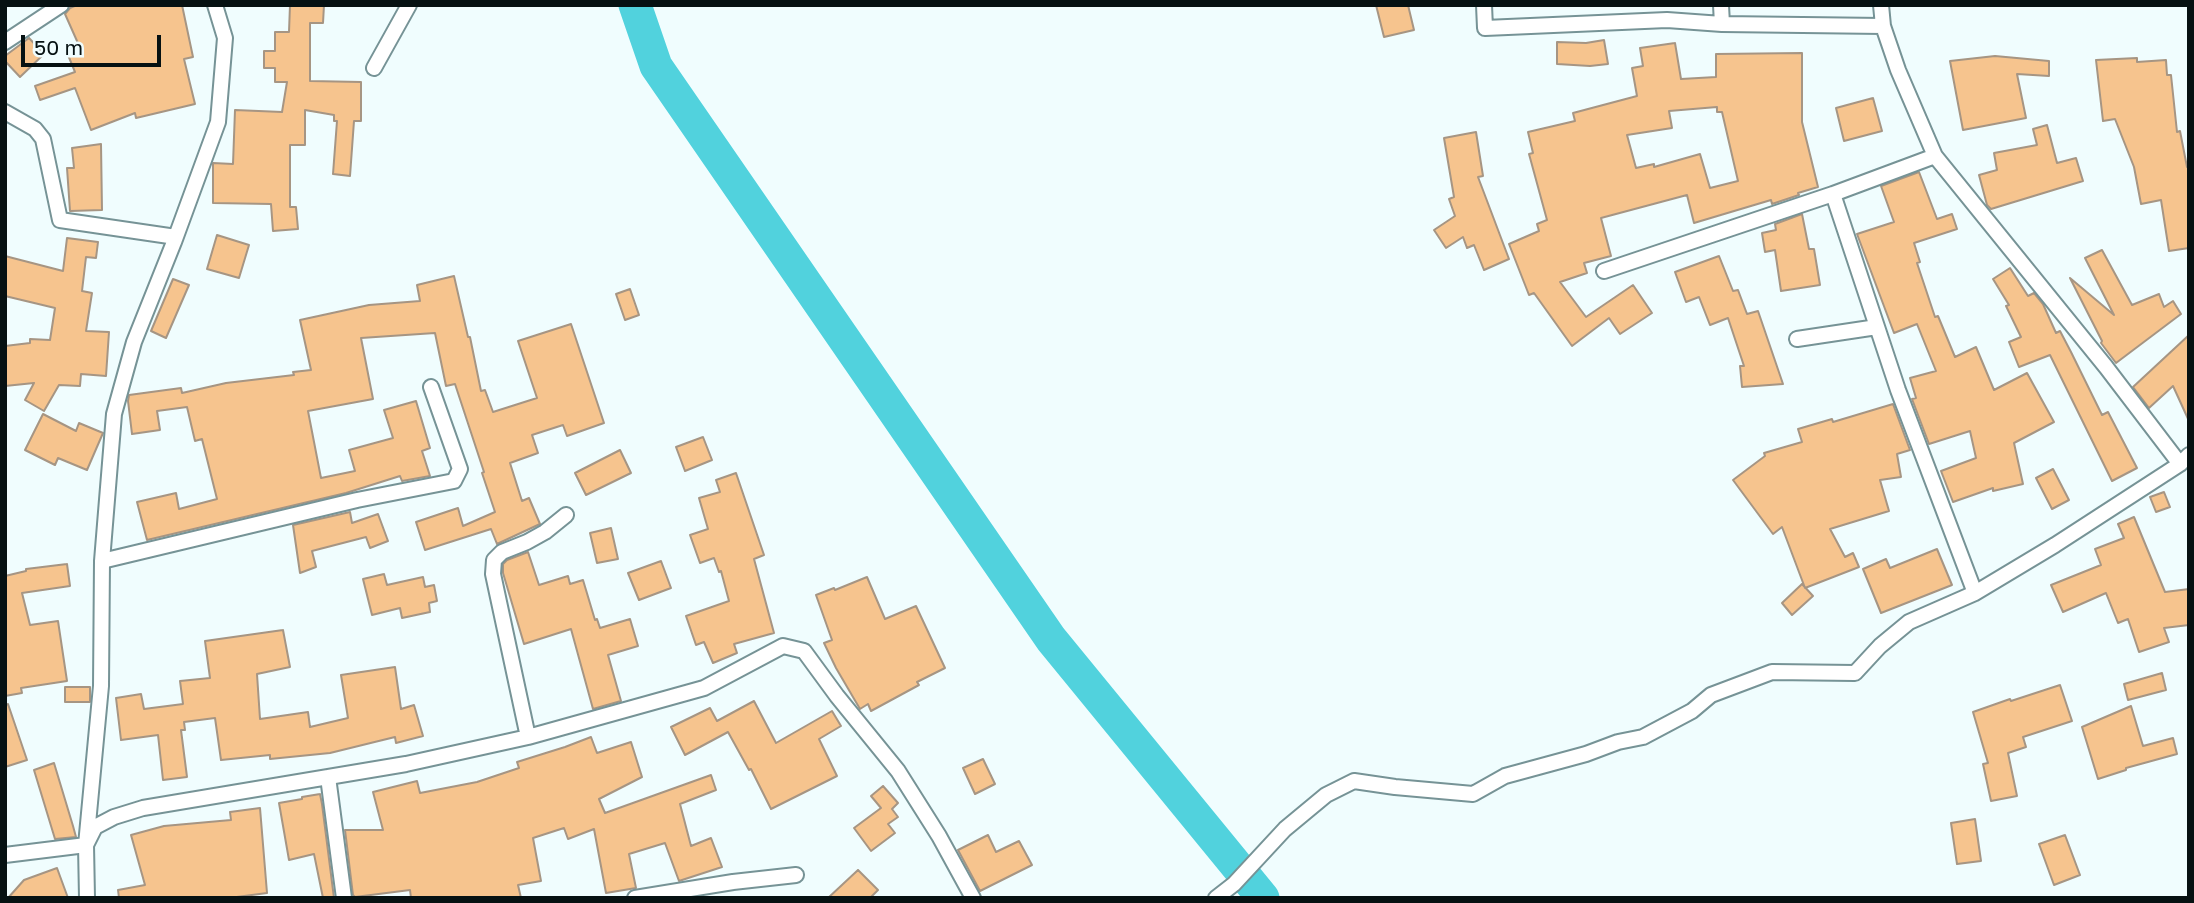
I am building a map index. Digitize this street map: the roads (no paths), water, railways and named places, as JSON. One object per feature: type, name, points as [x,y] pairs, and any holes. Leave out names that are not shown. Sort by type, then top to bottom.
[{"type":"street","points":[[5,42],[61,5]]},
{"type":"street","points":[[87,898],[86,845],[102,686],[102,561],[114,414],[134,342],[218,122],[225,38],[215,5]]},
{"type":"street","points":[[374,68],[409,5]]},
{"type":"street","points":[[1484,5],[1485,28],[1667,20],[1721,24],[1883,26]]},
{"type":"street","points":[[1721,5],[1721,24]]},
{"type":"street","points":[[1216,898],[1234,884],[1285,829],[1326,795],[1354,781],[1474,794],[1505,776],[1643,737],[1692,711],[1711,695],[1772,672],[1855,673],[1880,646],[1909,622],[1975,593],[2055,545],[2184,460],[1935,156],[1898,70],[1883,26],[1881,5]]},
{"type":"street","points":[[5,112],[35,129],[43,139],[60,220],[176,237]]},
{"type":"street","points":[[1604,271],[1833,194],[1935,156]]},
{"type":"street","points":[[1833,194],[1898,390],[1975,593]]},
{"type":"street","points":[[1797,339],[1877,327]]},
{"type":"street","points":[[102,561],[357,500],[454,481],[460,469],[431,387]]},
{"type":"street","points":[[528,737],[493,574],[494,560],[502,552],[545,532],[566,514]]},
{"type":"street","points":[[86,845],[95,827],[114,817],[143,808],[406,764],[528,737],[704,688],[783,646],[804,651],[836,696],[898,771],[939,836],[973,898]]},
{"type":"street","points":[[328,777],[344,898]]},
{"type":"street","points":[[5,855],[86,845]]},
{"type":"street","points":[[635,898],[796,875]]},
{"type":"waterway","points":[[635,5],[656,66],[1051,639],[1263,898]]}]
